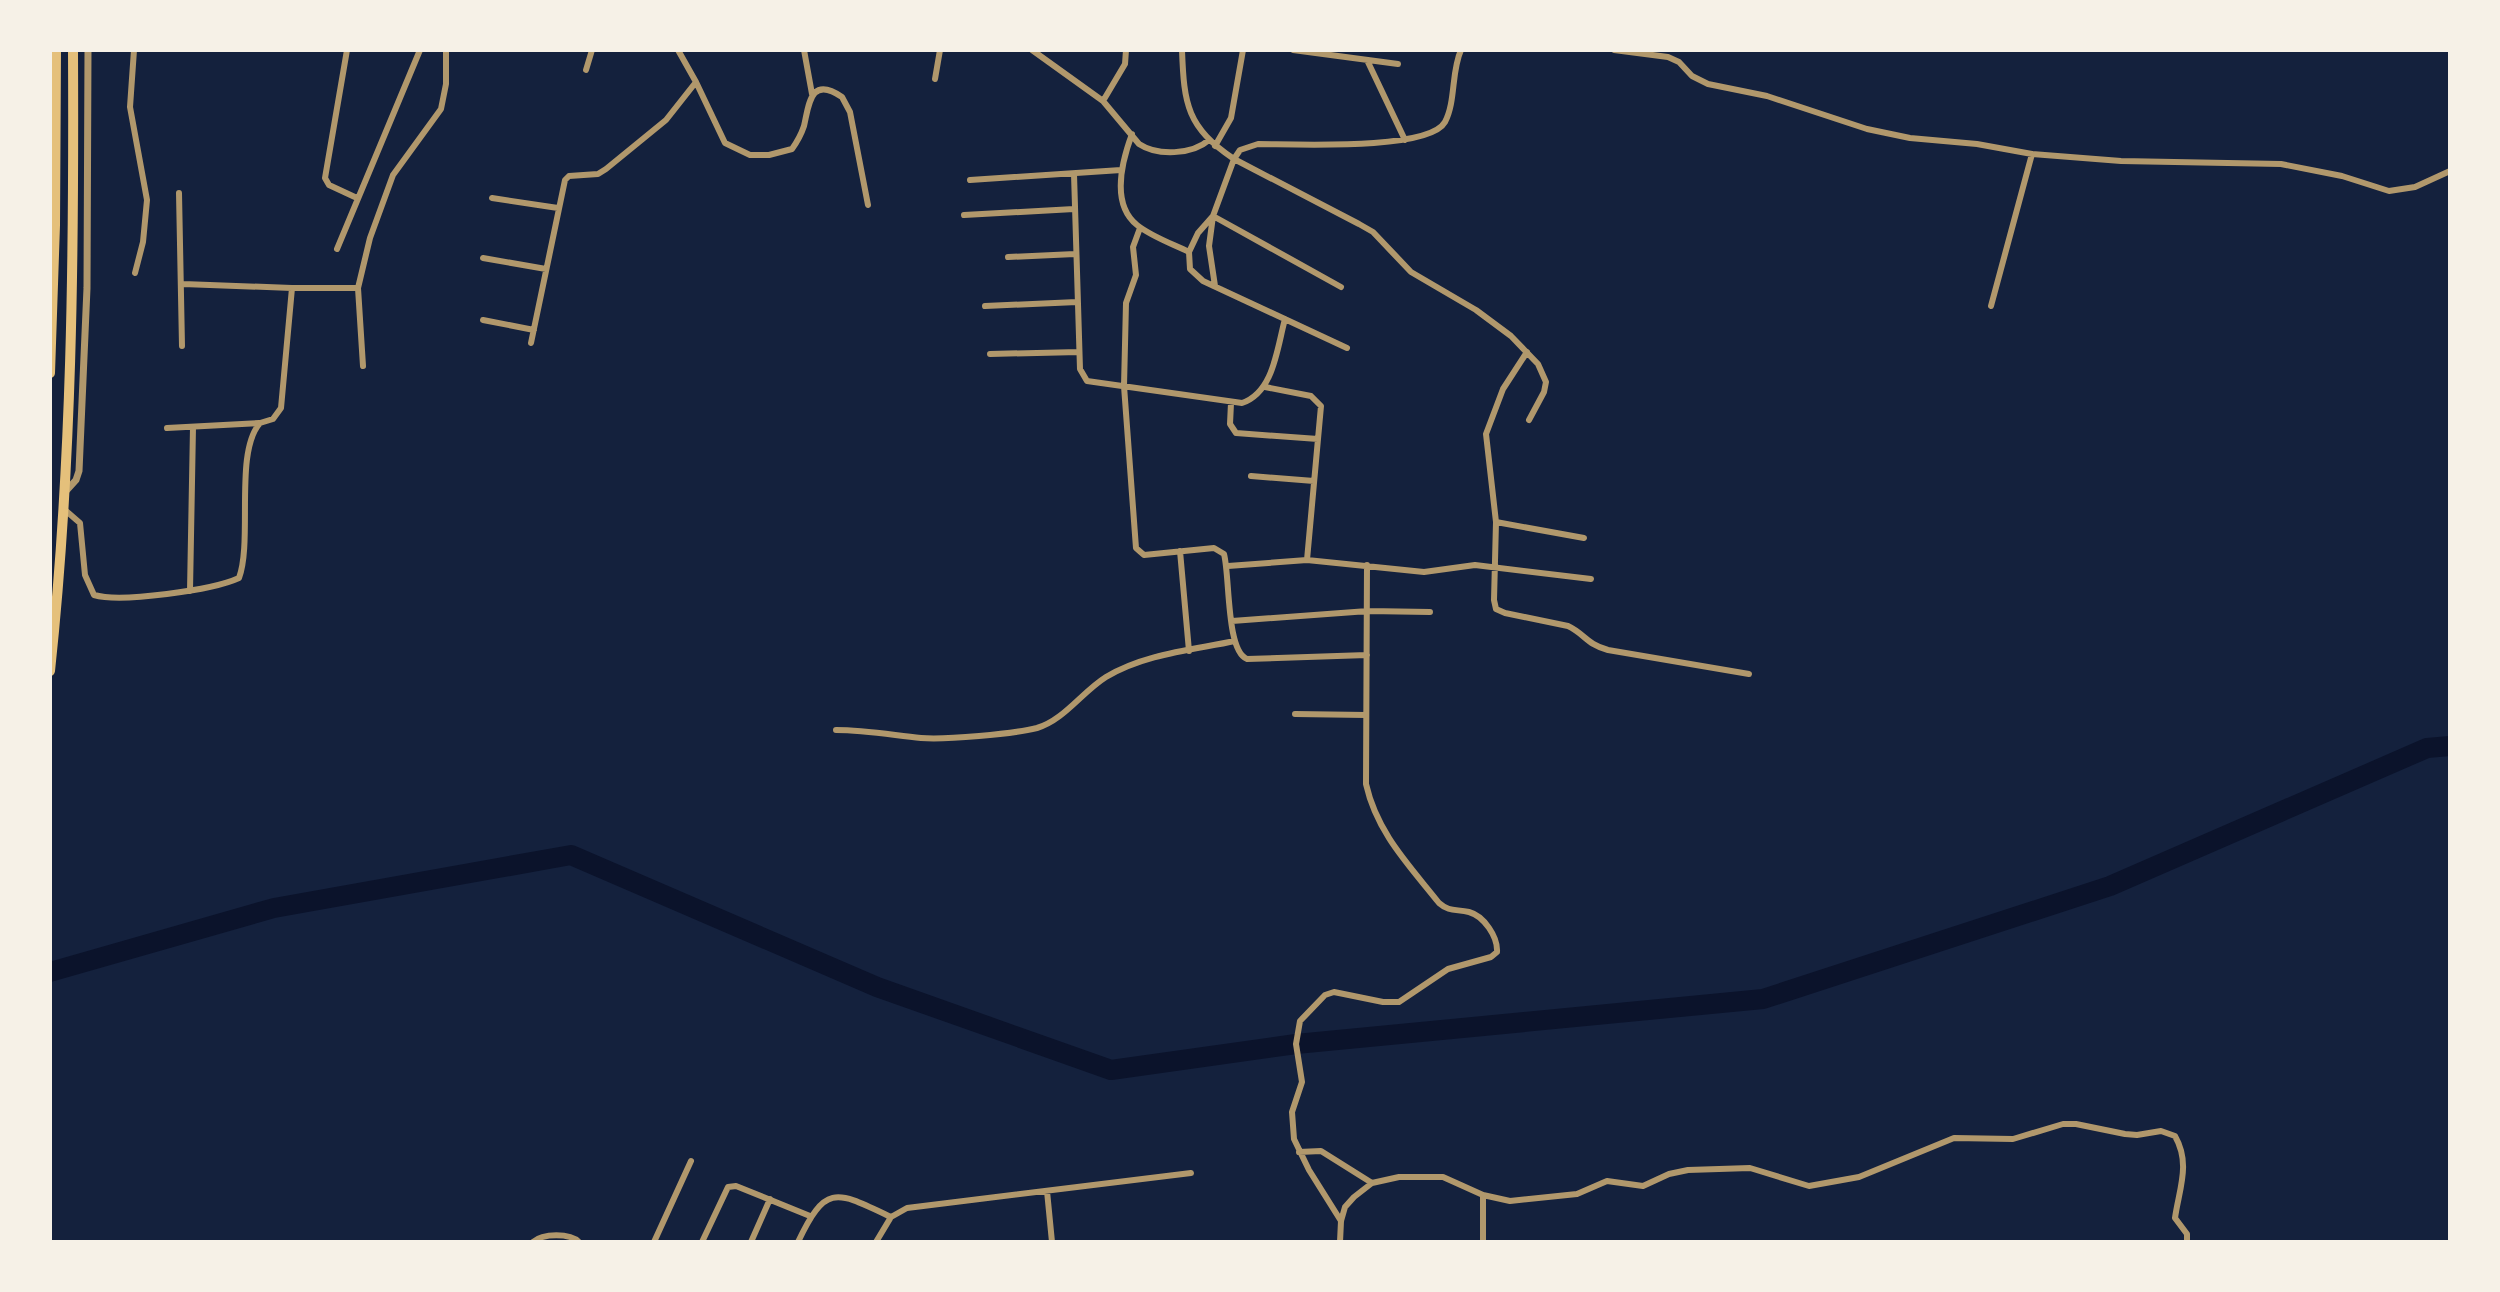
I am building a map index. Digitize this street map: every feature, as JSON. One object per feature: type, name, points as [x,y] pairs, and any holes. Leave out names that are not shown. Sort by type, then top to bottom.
[{"type":"highway","points":[[50,373],[56,50]]},
{"type":"highway","points":[[50,671],[66,491],[73,50]]},
{"type":"street","points":[[66,491],[79,471],[87,288],[88,50]]},
{"type":"street","points":[[134,50],[130,107],[147,200],[143,242],[135,273]]},
{"type":"street","points":[[347,50],[325,178],[329,185],[357,198]]},
{"type":"street","points":[[337,249],[420,50]]},
{"type":"street","points":[[363,366],[358,288],[385,192],[406,156],[441,109],[446,84],[446,50]]},
{"type":"street","points":[[586,70],[592,50]]},
{"type":"street","points":[[678,50],[725,143],[750,155],[769,155],[792,149],[799,139],[812,94],[818,91],[835,92],[847,103],[868,205]]},
{"type":"street","points":[[804,50],[812,94]]},
{"type":"street","points":[[935,79],[940,50]]},
{"type":"street","points":[[1032,50],[1103,101],[1146,149],[1180,151],[1199,148],[1209,140]]},
{"type":"street","points":[[1103,101],[1125,64],[1126,50]]},
{"type":"street","points":[[1182,50],[1189,110],[1201,132],[1231,165],[1373,232],[1411,272],[1495,322],[1527,352],[1544,372],[1546,382],[1529,420]]},
{"type":"street","points":[[1215,146],[1231,118],[1243,50]]},
{"type":"street","points":[[1293,50],[1398,64]]},
{"type":"street","points":[[1216,286],[1209,246],[1213,216],[1231,165],[1240,150],[1258,144],[1350,144],[1405,140],[1438,132],[1444,124],[1461,50]]},
{"type":"street","points":[[1614,50],[1668,57],[1708,84],[1767,96],[1867,129],[1910,138],[1977,144],[2032,154],[2121,161],[2281,164],[2342,176],[2389,191],[2415,187],[2450,171]]},
{"type":"street","points":[[1367,59],[1405,140]]},
{"type":"street","points":[[531,343],[565,180],[569,176],[598,174],[606,169],[666,120],[696,82]]},
{"type":"street","points":[[1132,134],[1121,170],[1126,212],[1140,228],[1189,252]]},
{"type":"street","points":[[1991,306],[2032,154]]},
{"type":"street","points":[[970,180],[1121,170]]},
{"type":"street","points":[[1074,174],[1080,369],[1087,381],[1231,403],[1250,400],[1265,387],[1285,319]]},
{"type":"street","points":[[179,193],[182,346]]},
{"type":"street","points":[[492,198],[558,208]]},
{"type":"street","points":[[964,215],[1074,209]]},
{"type":"street","points":[[1213,216],[1198,233],[1189,252],[1190,269],[1203,281],[1347,348]]},
{"type":"street","points":[[1213,216],[1341,287]]},
{"type":"street","points":[[1140,228],[1133,247],[1136,275],[1126,303],[1124,386],[1136,548],[1144,555],[1220,549],[1228,566],[1232,621],[1241,657],[1367,655]]},
{"type":"street","points":[[1008,257],[1075,254]]},
{"type":"street","points":[[483,258],[546,269]]},
{"type":"street","points":[[183,284],[358,288]]},
{"type":"street","points":[[167,428],[260,423],[273,419],[281,408],[292,288]]},
{"type":"street","points":[[985,306],[1077,302]]},
{"type":"street","points":[[483,320],[534,330]]},
{"type":"street","points":[[990,354],[1079,352]]},
{"type":"street","points":[[1527,352],[1503,389],[1486,434],[1496,522],[1496,609],[1568,626],[1576,629],[1587,642],[1608,650],[1749,674]]},
{"type":"street","points":[[1265,387],[1311,396],[1321,406],[1307,560]]},
{"type":"street","points":[[1231,403],[1230,424],[1236,433],[1318,439]]},
{"type":"street","points":[[65,510],[80,523],[85,575],[94,595],[190,591],[224,585],[239,578],[243,566],[249,455],[254,430],[260,423]]},
{"type":"street","points":[[190,591],[193,427]]},
{"type":"street","points":[[1251,476],[1314,481]]},
{"type":"street","points":[[1496,522],[1584,538]]},
{"type":"street","points":[[1180,551],[1189,651]]},
{"type":"street","points":[[1228,566],[1307,560],[1424,572],[1475,565],[1591,579]]},
{"type":"street","points":[[1341,1221],[1299,1152],[1292,1124],[1296,1096],[1302,1082],[1297,1034],[1300,1021],[1325,995],[1334,992],[1383,1002],[1399,1002],[1448,969],[1491,957],[1497,952],[1498,944],[1493,933],[1478,917],[1470,912],[1446,910],[1439,903],[1392,844],[1374,815],[1366,784],[1367,565]]},
{"type":"street","points":[[1232,621],[1368,611],[1430,612]]},
{"type":"street","points":[[836,730],[866,730],[940,739],[1025,730],[1053,720],[1096,684],[1127,666],[1235,641]]},
{"type":"street","points":[[1295,714],[1366,715]]},
{"type":"street","points":[[1340,1242],[1345,1207],[1372,1183],[1399,1177],[1443,1177],[1483,1195],[1524,1201],[1577,1194],[1607,1181],[1643,1186],[1677,1171],[1750,1168],[1798,1184],[1819,1186],[1859,1177],[1954,1138],[2001,1141],[2053,1126],[2076,1124],[2125,1134],[2161,1131],[2175,1136],[2180,1144],[2184,1176],[2175,1218],[2187,1234],[2187,1242]]},
{"type":"street","points":[[1299,1152],[1321,1151],[1372,1183]]},
{"type":"street","points":[[654,1242],[691,1161]]},
{"type":"street","points":[[876,1242],[891,1217],[907,1208],[1191,1173]]},
{"type":"street","points":[[702,1242],[728,1187],[736,1186],[810,1216]]},
{"type":"street","points":[[1047,1191],[1052,1242]]},
{"type":"street","points":[[1483,1195],[1483,1242]]},
{"type":"street","points":[[798,1242],[817,1205],[826,1199],[837,1198],[863,1204],[891,1217]]},
{"type":"street","points":[[751,1242],[770,1199]]},
{"type":"street","points":[[533,1242],[539,1237],[568,1236],[575,1237],[579,1242]]},
{"type":"waterway","points":[[50,972],[274,908],[571,855],[877,987],[1111,1070],[1296,1044],[1763,999],[2110,886],[2427,748],[2450,746]]}]
